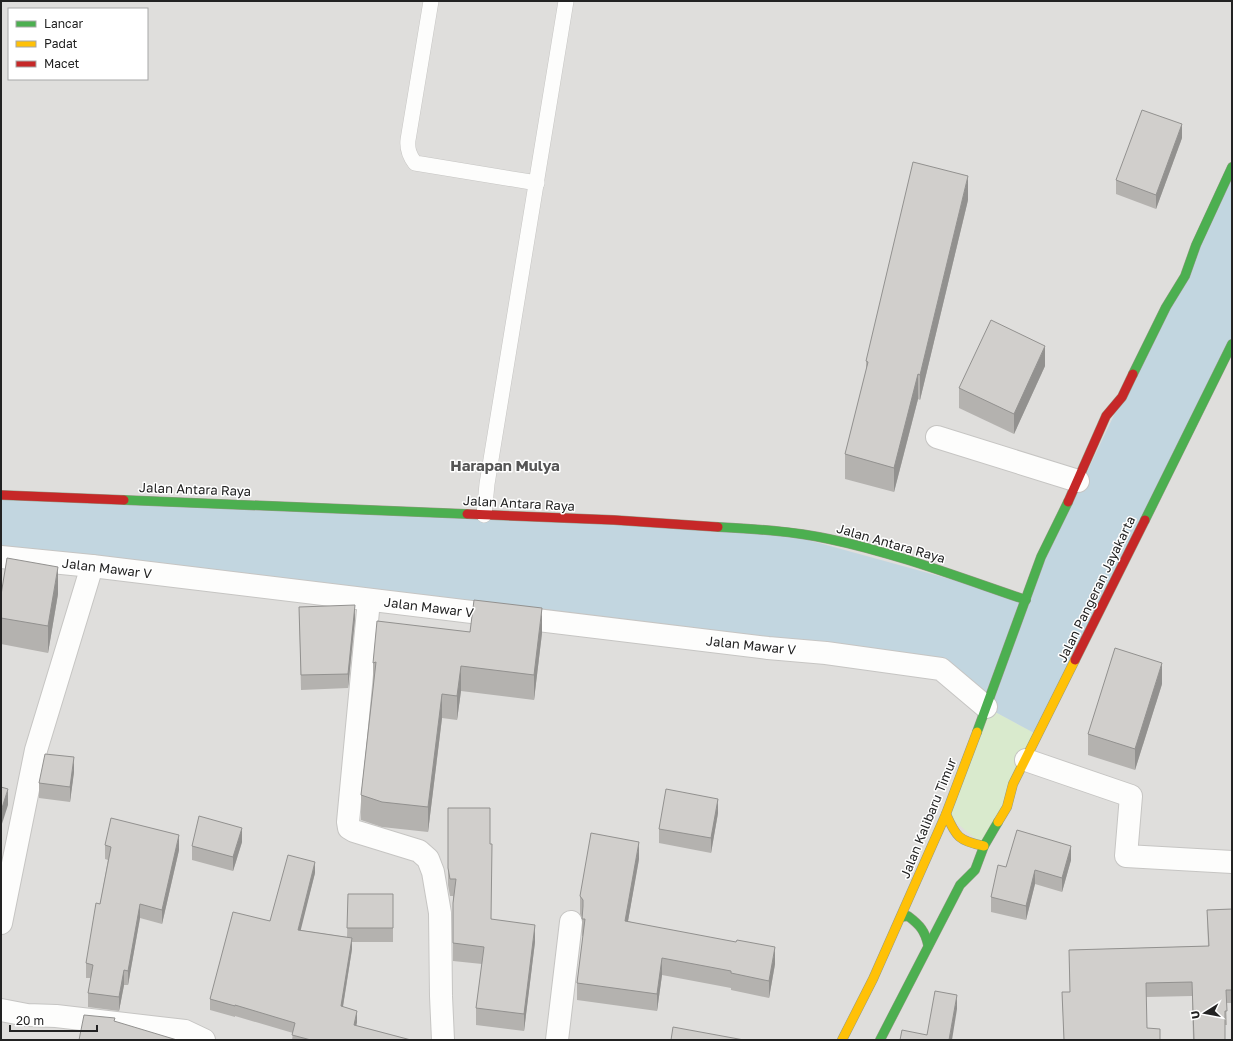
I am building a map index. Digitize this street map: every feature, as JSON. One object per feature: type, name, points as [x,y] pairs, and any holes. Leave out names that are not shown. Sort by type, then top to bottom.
[{"type":"street","points":[[1026,600],[1041,557],[1078,481],[1106,416],[1122,397],[1166,307],[1185,276],[1196,245],[1232,167]]},
{"type":"street","name":"Jalan Pangeran Jayakarta","points":[[984,846],[1007,807],[1013,784],[1232,344]]},
{"type":"street","points":[[937,437],[1078,481]]},
{"type":"street","name":"Jalan Antara Raya","points":[[1,495],[614,520],[772,530],[829,539],[889,554],[1026,600]]},
{"type":"street","name":"Jalan Mawar V","points":[[1,557],[92,566],[768,648],[826,653],[941,669],[986,707]]},
{"type":"street","points":[[1,923],[36,750],[92,566]]},
{"type":"street","points":[[369,600],[348,822],[349,828],[354,831],[419,851],[428,859],[433,872],[440,913],[443,1040]]},
{"type":"street","name":"Jalan Kalibaru Timur","points":[[842,1040],[852,1023],[873,979],[946,814],[1026,600]]},
{"type":"street","points":[[1026,760],[1131,796],[1126,856],[1232,862]]},
{"type":"street","points":[[880,1040],[960,885],[975,870],[984,846],[964,842],[954,834],[946,814]]},
{"type":"street","points":[[901,917],[908,916],[916,922],[926,934],[928,945]]},
{"type":"street","points":[[557,1040],[571,922]]},
{"type":"street","points":[[1,1010],[27,1015],[56,1016],[185,1031],[204,1040]]},
{"type":"lane","points":[[432,1],[408,140],[410,155],[415,163],[537,183]]},
{"type":"lane","points":[[484,515],[487,484],[566,1]]},
{"type":"shaded area","points":[[1,1],[1232,1],[1232,1040],[1,1040]]},
{"type":"green space","points":[[986,707],[1038,735],[984,846],[946,814]]},
{"type":"water","points":[[1232,167],[1232,344],[1038,735],[986,707],[941,669],[1,557],[1,495],[772,530],[1026,600]]},
{"type":"building","points":[[1142,110],[1182,124],[1156,195],[1116,180]]},
{"type":"building","points":[[913,162],[968,176],[920,375],[918,374],[894,468],[845,454],[868,362],[866,361]]},
{"type":"building","points":[[991,320],[1045,346],[1014,414],[959,388]]},
{"type":"building","points":[[7,558],[58,567],[48,626],[1,618],[1,595]]},
{"type":"building","points":[[474,600],[542,608],[534,675],[461,666],[457,696],[442,694],[428,807],[382,802],[361,795],[376,662],[373,663],[377,621],[470,632]]},
{"type":"building","points":[[355,605],[348,674],[301,675],[299,607]]},
{"type":"building","points":[[1115,648],[1162,663],[1135,749],[1088,734]]},
{"type":"building","points":[[45,754],[74,757],[70,787],[39,783]]},
{"type":"building","points":[[1,787],[8,789],[1,811]]},
{"type":"building","points":[[666,789],[718,799],[711,838],[659,829]]},
{"type":"building","points":[[448,808],[490,808],[490,844],[492,844],[491,919],[535,925],[524,1014],[476,1008],[484,947],[453,943],[453,903],[456,879],[450,879],[448,868]]},
{"type":"building","points":[[199,816],[242,828],[233,857],[192,846]]},
{"type":"building","points":[[111,818],[179,835],[162,910],[140,904],[128,971],[124,970],[119,997],[88,993],[93,965],[86,963],[96,903],[100,904],[111,847],[105,845]]},
{"type":"building","points":[[1017,830],[1071,846],[1062,878],[1035,870],[1026,906],[991,897],[998,865],[1006,867]]},
{"type":"building","points":[[591,833],[639,842],[625,921],[736,942],[737,940],[775,947],[769,981],[731,973],[731,971],[662,958],[657,994],[577,983],[585,919],[582,919],[583,900],[580,896]]},
{"type":"building","points":[[288,855],[315,862],[298,930],[352,938],[341,1006],[357,1011],[354,1025],[411,1040],[311,1040],[292,1035],[295,1023],[210,999],[233,912],[270,921]]},
{"type":"building","points":[[348,894],[393,894],[393,928],[347,928]]},
{"type":"building","points":[[1232,909],[1232,990],[1226,990],[1227,1011],[1225,1011],[1225,1040],[1194,1040],[1192,982],[1146,983],[1147,1028],[1160,1029],[1160,1040],[1064,1040],[1062,992],[1070,992],[1069,950],[1209,946],[1207,910]]},
{"type":"building","points":[[935,991],[957,995],[949,1040],[900,1040],[902,1030],[927,1035]]},
{"type":"building","points":[[84,1015],[115,1018],[114,1021],[177,1040],[79,1040]]},
{"type":"building","points":[[673,1027],[744,1040],[671,1040]]},
{"type":"traffic: fast","points":[[1133,374],[1166,307],[1185,276],[1196,245],[1232,167]]},
{"type":"traffic: fast","points":[[1145,520],[1232,344]]},
{"type":"traffic: fast","points":[[124,500],[467,514]]},
{"type":"traffic: fast","points":[[977,732],[1041,557],[1068,502]]},
{"type":"traffic: fast","points":[[718,527],[787,532],[815,536],[854,545],[928,566],[1026,600]]},
{"type":"traffic: fast","points":[[880,1040],[960,885],[975,870],[984,846],[998,822]]},
{"type":"traffic: fast","points":[[901,917],[908,916],[919,925],[924,932],[928,945]]},
{"type":"traffic: slow","points":[[998,822],[1007,807],[1013,784],[1075,660]]},
{"type":"traffic: slow","points":[[842,1040],[873,979],[946,814],[977,732]]},
{"type":"traffic: slow","points":[[946,814],[959,837],[969,842],[984,846]]},
{"type":"traffic: jam","points":[[1068,502],[1106,416],[1122,397],[1133,374]]},
{"type":"traffic: jam","points":[[1,495],[124,500]]},
{"type":"traffic: jam","points":[[467,514],[614,520],[718,527]]},
{"type":"traffic: jam","points":[[1075,660],[1145,520]]},
{"type":"district","name":"Harapan Mulya","points":[[505,465]]}]
